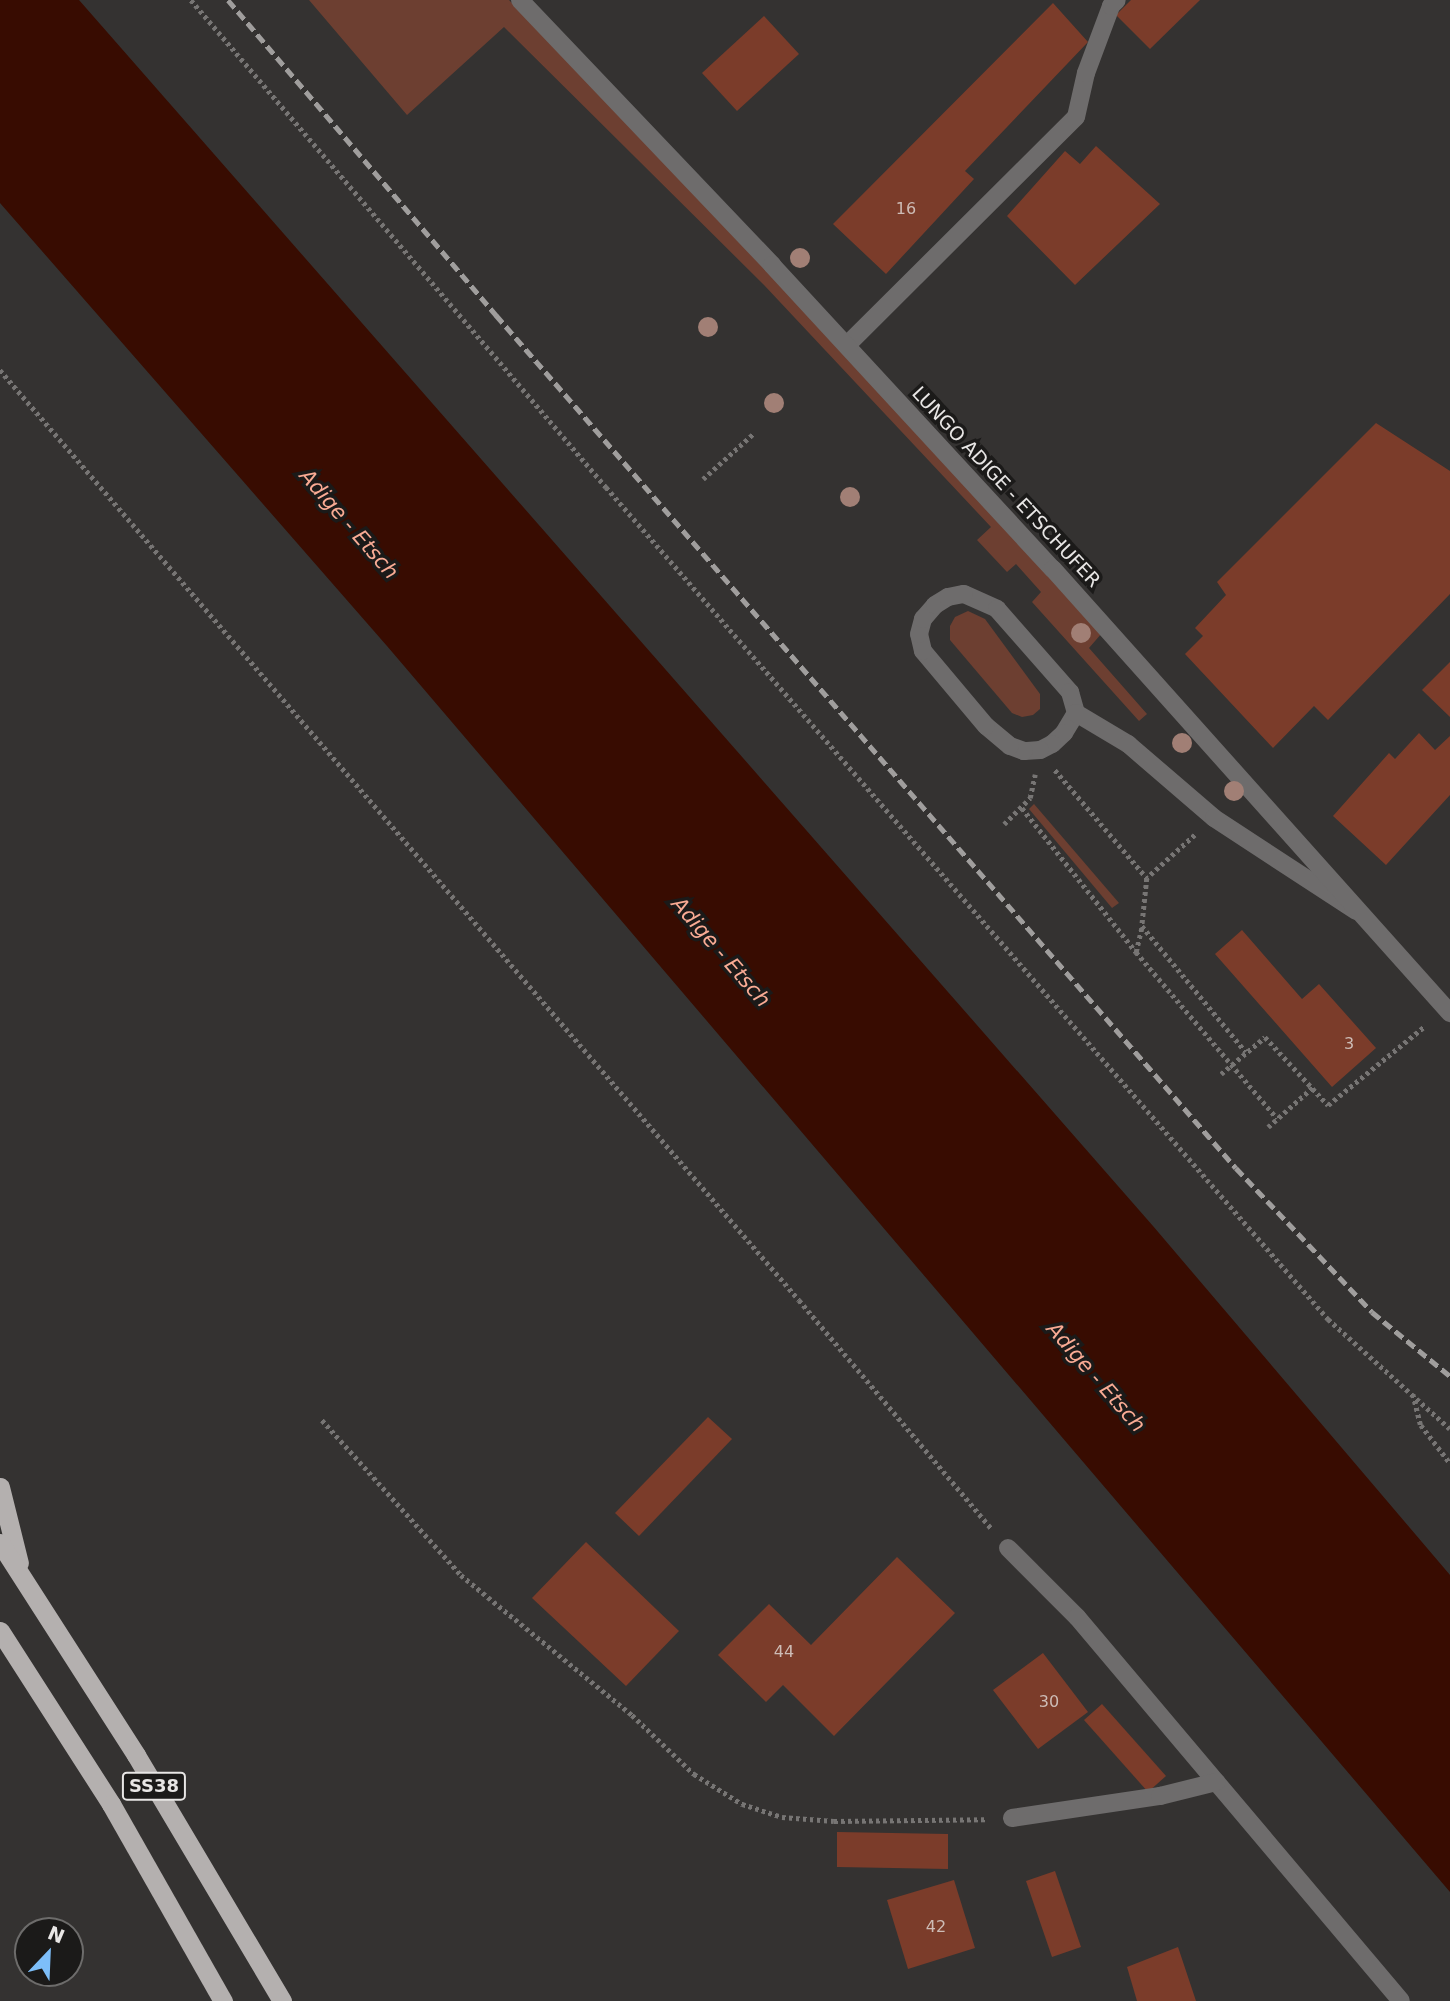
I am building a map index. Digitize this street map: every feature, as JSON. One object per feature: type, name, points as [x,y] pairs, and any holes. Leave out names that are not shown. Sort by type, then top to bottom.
[{"type":"highway","points":[[0,1486],[22,1574]]},
{"type":"highway","name":"SS38","points":[[0,1543],[136,1755],[282,2001]]},
{"type":"highway","name":"SS38","points":[[0,1631],[111,1804],[223,2001]]},
{"type":"street","name":"LUNGO ADIGE - ETSCHUFER","points":[[520,0],[847,345],[1368,918],[1448,1010]]},
{"type":"street","points":[[847,345],[1076,117],[1086,73],[1111,6],[1117,0]]},
{"type":"street","points":[[1076,713],[1064,733],[1040,750],[1024,751],[1010,746],[986,726],[923,651],[919,634],[923,619],[935,605],[948,597],[964,594],[997,609],[1070,692],[1076,713],[1128,744],[1214,818],[1368,918]]},
{"type":"street","points":[[1008,1548],[1077,1617],[1401,2001]]},
{"type":"street","points":[[1012,1818],[1160,1797],[1216,1782]]},
{"type":"path","points":[[191,0],[606,487],[1328,1319],[1450,1429]]},
{"type":"path","points":[[0,370],[790,1289],[1008,1548]]},
{"type":"path","points":[[703,479],[754,433]]},
{"type":"path","points":[[1004,824],[1030,798],[1040,750]]},
{"type":"path","points":[[1040,750],[1147,878]]},
{"type":"path","points":[[1022,808],[1136,952],[1278,1118]]},
{"type":"path","points":[[1136,952],[1142,926],[1147,878],[1214,818]]},
{"type":"path","points":[[1142,926],[1246,1052]]},
{"type":"path","points":[[1221,1074],[1265,1037],[1328,1105],[1448,1010]]},
{"type":"path","points":[[1268,1127],[1313,1087]]},
{"type":"path","points":[[1413,1393],[1421,1425],[1450,1463]]},
{"type":"path","points":[[322,1420],[461,1575],[632,1715],[694,1774],[741,1804],[782,1817],[834,1821],[1012,1818]]},
{"type":"shaded area","points":[[309,0],[509,0],[829,335],[1102,633],[1089,648],[1147,714],[1139,721],[1032,602],[1041,592],[1016,564],[1007,572],[977,540],[991,527],[764,285],[504,27],[407,115]]},
{"type":"shaded area","points":[[968,611],[985,619],[1040,694],[1040,709],[1033,715],[1022,717],[1012,713],[950,640],[950,626],[955,617]]},
{"type":"shaded area","points":[[1034,804],[1119,903],[1112,908],[1029,809]]},
{"type":"water","name":"Adige - Etsch","points":[[0,0],[79,0],[1153,1226],[1450,1575],[1450,1892],[387,646],[0,203]]},
{"type":"building","points":[[1131,0],[1200,0],[1150,49],[1116,15]]},
{"type":"building","points":[[1053,3],[1088,42],[965,171],[974,179],[886,274],[833,224]]},
{"type":"building","points":[[764,16],[799,54],[737,111],[702,73]]},
{"type":"building","points":[[1096,146],[1160,204],[1075,285],[1007,216],[1065,151],[1080,164]]},
{"type":"building","points":[[1376,423],[1450,471],[1450,594],[1328,720],[1314,706],[1273,748],[1185,654],[1203,636],[1195,628],[1226,595],[1217,582]]},
{"type":"building","points":[[1450,662],[1450,717],[1422,690]]},
{"type":"building","points":[[1419,733],[1435,750],[1450,736],[1450,795],[1386,865],[1333,816],[1389,753],[1395,759]]},
{"type":"building","points":[[1242,930],[1302,999],[1319,984],[1376,1048],[1332,1087],[1215,954]]},
{"type":"building","points":[[708,1417],[732,1439],[639,1536],[615,1513]]},
{"type":"building","points":[[586,1542],[679,1631],[626,1686],[532,1598]]},
{"type":"building","points":[[897,1557],[955,1613],[834,1736],[783,1685],[766,1702],[718,1655],[769,1604],[811,1645]]},
{"type":"building","points":[[1043,1653],[1088,1712],[1038,1749],[993,1690]]},
{"type":"building","points":[[1102,1704],[1166,1776],[1148,1792],[1084,1720]]},
{"type":"building","points":[[837,1832],[948,1834],[948,1869],[837,1867]]},
{"type":"building","points":[[1055,1871],[1081,1947],[1052,1957],[1026,1881]]},
{"type":"building","points":[[954,1880],[975,1948],[908,1969],[887,1900]]},
{"type":"building","points":[[1178,1947],[1196,2001],[1137,2001],[1127,1967]]},
{"type":"railway","points":[[228,0],[496,315],[1236,1168],[1372,1312],[1450,1376]]}]
